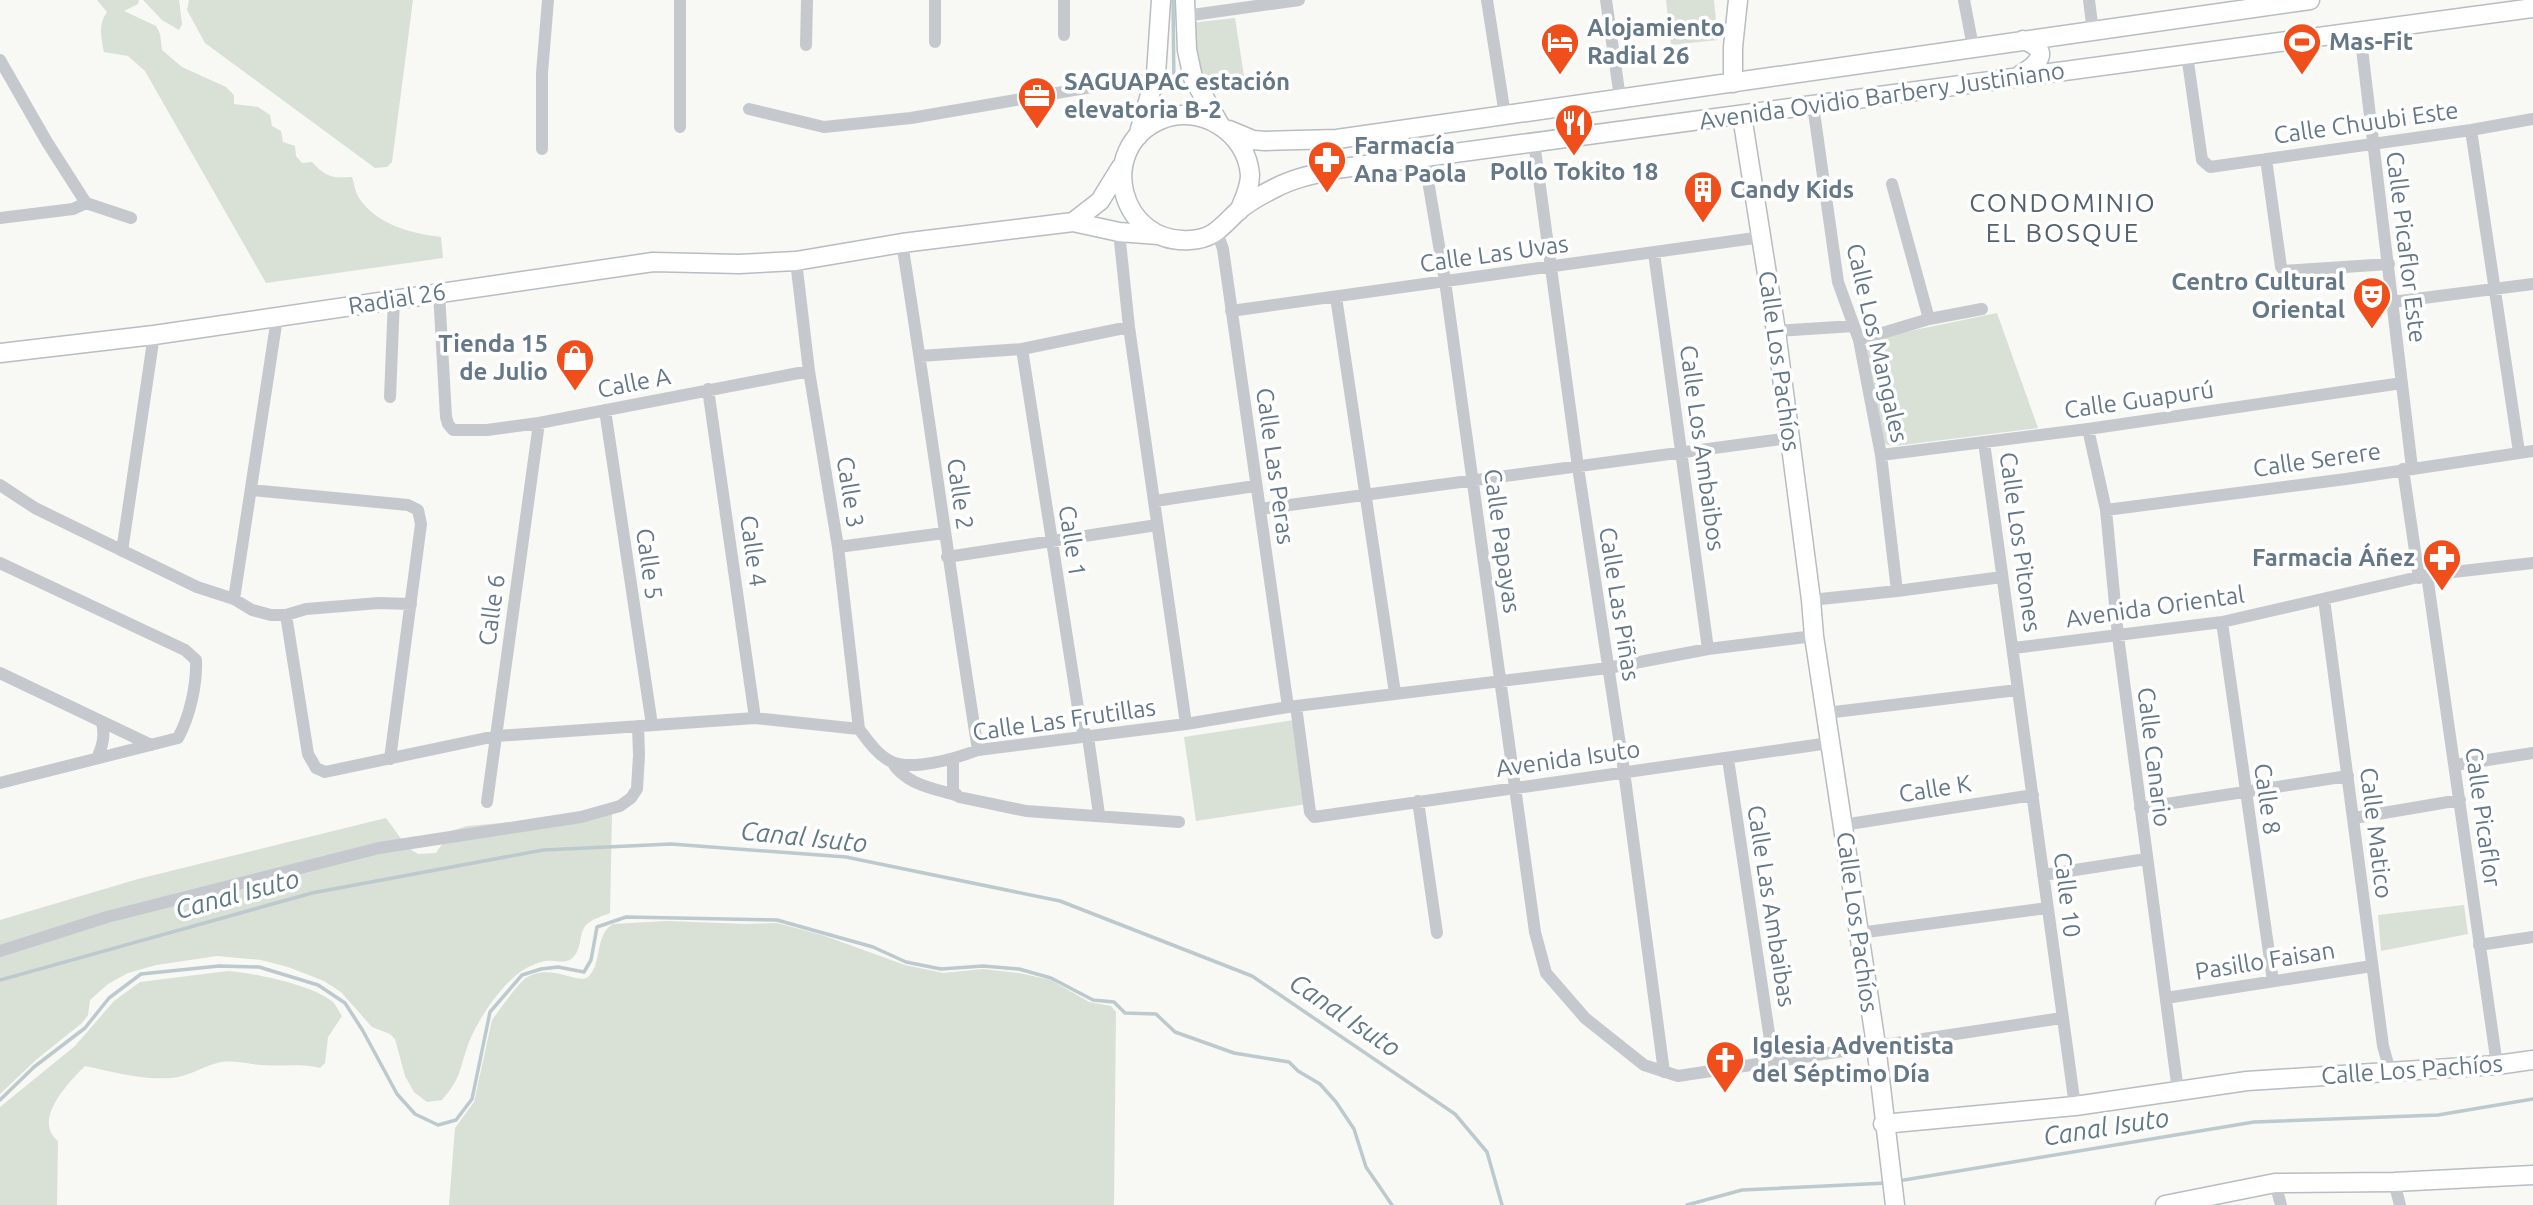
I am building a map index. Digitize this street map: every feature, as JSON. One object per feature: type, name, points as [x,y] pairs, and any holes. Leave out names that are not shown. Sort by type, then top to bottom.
[{"type":"main road","points":[[1073,222],[1100,201],[1138,136],[1154,82],[1161,0]]},
{"type":"main road","points":[[1733,83],[1733,47],[1738,0]]},
{"type":"main road","name":"Avenida Ovidio Barbery Justiniano","points":[[1223,127],[1253,140],[1337,139],[2310,0]]},
{"type":"main road","points":[[1125,159],[1121,175],[1122,190],[1128,206],[1147,228],[1175,240],[1190,240],[1217,232],[1239,211],[1247,194],[1250,177],[1246,156],[1238,142],[1223,127],[1193,78],[1187,50],[1185,8]]},
{"type":"main road","name":"Avenida Ovidio Barbery Justiniano","points":[[1239,211],[1275,188],[1309,175],[1336,169],[2533,8]]},
{"type":"main road","points":[[2060,37],[2048,50],[2046,57],[2051,67],[2061,71]]},
{"type":"main road","points":[[2017,77],[2036,64],[2040,57],[2034,44],[2023,40]]},
{"type":"main road","points":[[1138,136],[1160,120],[1186,114],[1204,117],[1223,127]]},
{"type":"main road","name":"Calle Los Pachíos","points":[[1742,116],[1776,331],[1829,743],[1876,1045],[1883,1124],[2075,1106],[2247,1080],[2497,1065],[2533,1060]]},
{"type":"main road","points":[[1336,169],[1330,163],[1329,155],[1337,139]]},
{"type":"main road","points":[[796,261],[902,243],[1073,222],[1119,232],[1161,235]]},
{"type":"main road","name":"Radial 26","points":[[0,353],[276,318],[653,262],[739,264],[796,261]]},
{"type":"main road","points":[[1883,1124],[1895,1205]]},
{"type":"main road","points":[[2165,1205],[2275,1183],[2394,1182],[2533,1175]]},
{"type":"street","points":[[542,149],[542,73],[548,0]]},
{"type":"street","points":[[680,0],[680,127]]},
{"type":"street","points":[[806,45],[807,0]]},
{"type":"street","points":[[935,0],[935,42]]},
{"type":"street","points":[[1064,0],[1064,35]]},
{"type":"street","points":[[1185,8],[1299,0]]},
{"type":"street","points":[[1487,0],[1505,115]]},
{"type":"street","points":[[1606,0],[1620,98]]},
{"type":"street","points":[[1964,0],[1973,47]]},
{"type":"street","points":[[2089,0],[2094,32]]},
{"type":"street","name":"Calle Picaflor Este","points":[[2360,32],[2402,383],[2407,469],[2423,576]]},
{"type":"street","name":"Calle Chuubi Este","points":[[2187,55],[2202,160],[2210,167],[2533,119]]},
{"type":"street","points":[[0,60],[86,203],[131,218]]},
{"type":"street","points":[[750,109],[824,127],[911,118],[1121,82],[1154,82]]},
{"type":"street","name":"Calle Los Mangales","points":[[1813,105],[1838,282],[1858,340],[1881,455],[1897,591]]},
{"type":"street","points":[[2471,130],[2497,289],[2519,452]]},
{"type":"street","name":"Calle Las Piñas","points":[[1534,142],[1664,1072]]},
{"type":"street","name":"Calle Papayas","points":[[1424,156],[1445,281],[1535,932],[1546,973],[1585,1018],[1644,1065],[1664,1072]]},
{"type":"street","points":[[2266,159],[2281,267],[2284,271],[2288,273],[2389,264]]},
{"type":"street","points":[[1892,184],[1929,319]]},
{"type":"street","points":[[0,218],[73,209],[86,203]]},
{"type":"street","points":[[1119,232],[1129,327],[1186,724]]},
{"type":"street","name":"Calle Las Peras","points":[[1217,232],[1223,250],[1255,486],[1310,812],[1314,817]]},
{"type":"street","name":"Calle Las Uvas","points":[[1231,311],[1762,237]]},
{"type":"street","name":"Calle 2","points":[[902,243],[978,750]]},
{"type":"street","name":"Calle Los Ambaibos","points":[[1654,253],[1708,649]]},
{"type":"street","name":"Calle 3","points":[[796,261],[808,371],[838,547],[859,729]]},
{"type":"street","points":[[2392,302],[2533,284]]},
{"type":"street","name":"Calle A","points":[[439,292],[446,417],[453,430],[467,432],[539,423],[808,371]]},
{"type":"street","points":[[1336,297],[1395,693]]},
{"type":"street","points":[[390,397],[394,299]]},
{"type":"street","points":[[1858,340],[1929,319],[1982,309]]},
{"type":"street","points":[[234,599],[276,318]]},
{"type":"street","points":[[1776,331],[1854,326]]},
{"type":"street","points":[[920,356],[1022,349],[1129,327]]},
{"type":"street","points":[[122,551],[154,335]]},
{"type":"street","name":"Calle 1","points":[[1022,349],[1050,542],[1081,727],[1088,737],[1098,814]]},
{"type":"street","name":"Calle Guapurú","points":[[1881,455],[2088,429],[2402,383]]},
{"type":"street","name":"Calle 4","points":[[708,389],[755,718]]},
{"type":"street","name":"Calle 5","points":[[0,951],[107,917],[379,848],[581,817],[620,806],[631,798],[637,789],[645,725],[606,410]]},
{"type":"street","name":"Calle 6","points":[[487,803],[539,423]]},
{"type":"street","name":"Calle Canario","points":[[2088,429],[2106,510],[2118,636],[2178,1091]]},
{"type":"street","points":[[1260,509],[1789,438]]},
{"type":"street","name":"Calle Los Pitones","points":[[1984,442],[2014,648]]},
{"type":"street","name":"Calle Serere","points":[[2106,510],[2533,451]]},
{"type":"street","points":[[0,485],[35,508],[197,587],[234,599],[252,610],[271,615],[286,615],[306,609],[378,603],[411,604]]},
{"type":"street","points":[[1155,501],[1255,486]]},
{"type":"street","points":[[251,490],[408,505],[418,510],[421,524],[390,760]]},
{"type":"street","points":[[947,557],[1157,525]]},
{"type":"street","points":[[838,547],[944,533]]},
{"type":"street","points":[[0,564],[185,650],[196,660],[184,726],[178,738],[0,783]]},
{"type":"street","name":"Avenida Oriental","points":[[2014,648],[2222,622],[2423,576],[2533,565]]},
{"type":"street","name":"Calle Picaflor","points":[[2423,576],[2455,765],[2497,1065]]},
{"type":"street","points":[[1811,600],[2002,577]]},
{"type":"street","name":"Calle Matico","points":[[2325,599],[2383,1046],[2390,1071]]},
{"type":"street","points":[[286,615],[307,754],[316,768],[325,772],[496,736],[755,718],[859,729],[872,746],[909,780],[955,795],[1026,811],[1098,814],[1179,822]]},
{"type":"street","name":"Calle 8","points":[[2222,622],[2273,981]]},
{"type":"street","name":"Calle Las Frutillas","points":[[892,762],[927,765],[978,750],[1186,724],[1292,706],[1608,668],[1708,649],[1814,636]]},
{"type":"street","points":[[1826,713],[2017,690],[2014,648]]},
{"type":"street","points":[[0,673],[151,745]]},
{"type":"street","name":"Calle 10","points":[[2017,690],[2075,1106]]},
{"type":"street","points":[[97,758],[103,746],[102,722]]},
{"type":"street","name":"Avenida Isuto","points":[[1314,817],[1829,743]]},
{"type":"street","points":[[2455,765],[2533,753]]},
{"type":"street","points":[[953,759],[955,795]]},
{"type":"street","name":"Calle Las Ambaibas","points":[[1728,759],[1773,1060]]},
{"type":"street","points":[[2140,808],[2348,776]]},
{"type":"street","name":"Calle K","points":[[1843,825],[2033,795]]},
{"type":"street","points":[[2354,818],[2460,800]]},
{"type":"street","points":[[1419,802],[1437,933]]},
{"type":"street","points":[[2043,876],[2146,859]]},
{"type":"street","points":[[1859,933],[2047,908]]},
{"type":"street","points":[[2479,945],[2533,937]]},
{"type":"street","name":"Pasillo Faisan","points":[[2165,998],[2372,966]]},
{"type":"street","points":[[1664,1072],[1678,1076],[2062,1018]]},
{"type":"street","points":[[2394,1182],[2400,1205]]},
{"type":"street","points":[[2275,1183],[2281,1205]]},
{"type":"shaded area","points":[[97,0],[139,0],[138,4],[124,11],[156,26],[162,50],[182,67],[226,87],[234,95],[234,104],[258,107],[270,115],[272,126],[281,131],[283,142],[295,146],[296,156],[302,163],[312,162],[329,176],[352,177],[359,198],[375,215],[407,230],[441,237],[443,258],[266,283],[145,71],[128,56],[104,52],[101,26],[107,12]]},
{"type":"shaded area","points":[[143,0],[179,0],[182,24],[179,30],[162,20]]},
{"type":"shaded area","points":[[189,0],[413,0],[392,162],[387,167],[375,168],[205,43],[187,10]]},
{"type":"shaded area","points":[[1666,0],[1714,0],[1718,40],[1671,45]]},
{"type":"shaded area","points":[[1235,18],[1244,76],[1201,81],[1190,23]]},
{"type":"shaded area","points":[[1997,313],[2038,428],[1887,445],[1882,440],[1866,347],[1871,339]]},
{"type":"shaded area","points":[[1294,720],[1307,804],[1196,821],[1184,737]]},
{"type":"shaded area","points":[[612,813],[610,913],[586,925],[577,951],[571,959],[532,965],[505,986],[478,1023],[457,1079],[442,1100],[427,1102],[414,1092],[405,1076],[395,1039],[390,1034],[372,1027],[341,992],[324,981],[261,960],[217,956],[156,965],[128,973],[108,984],[90,1000],[88,1015],[82,1023],[37,1059],[0,1094],[0,920],[138,879],[386,818],[407,847],[418,854],[436,853],[451,831],[467,826]]},
{"type":"shaded area","points":[[2464,905],[2468,934],[2381,951],[2378,915]]},
{"type":"shaded area","points":[[667,921],[777,923],[822,935],[905,965],[943,973],[983,969],[1051,980],[1089,1002],[1111,1006],[1116,1012],[1114,1205],[449,1205],[455,1128],[474,1102],[492,1020],[526,978],[544,972],[583,979],[588,977],[596,964],[603,935],[613,924]]},
{"type":"shaded area","points":[[228,971],[298,985],[333,1002],[342,1016],[328,1037],[325,1063],[320,1068],[222,1062],[171,1078],[149,1078],[85,1066],[62,1092],[51,1113],[51,1132],[58,1141],[57,1205],[0,1205],[0,1107],[75,1046],[114,1001],[140,982]]},
{"type":"waterway","points":[[1173,0],[1174,88]]},
{"type":"waterway","name":"Canal Isuto","points":[[0,980],[312,893],[543,850],[671,844],[846,857],[1060,901],[1252,976],[1455,1114],[1487,1152],[1502,1205]]},
{"type":"waterway","points":[[0,1100],[34,1067],[85,1028],[109,998],[141,974],[219,966],[259,967],[318,985],[345,1003],[397,1094],[415,1114],[438,1125],[456,1120],[472,1099],[490,1012],[522,975],[558,967],[584,972],[591,960],[597,927],[626,917],[777,920],[873,947],[906,962],[941,969],[983,966],[1019,969],[1051,978],[1093,1000],[1114,1002],[1125,1013],[1156,1014],[1175,1032],[1234,1053],[1289,1062],[1298,1071],[1320,1084],[1336,1102],[1354,1129],[1366,1167],[1392,1205]]},
{"type":"waterway","name":"Canal Isuto","points":[[1898,1181],[2254,1122],[2438,1115],[2533,1099]]},
{"type":"waterway","name":"Canal Isuto","points":[[1687,1205],[1742,1190],[1887,1183]]},
{"type":"place","name":"Alojamiento Radial 26","points":[[1560,76]]},
{"type":"place","name":"Mas-Fit","points":[[2302,76]]},
{"type":"place","name":"SAGUAPAC estación elevatoria B-2","points":[[1037,130]]},
{"type":"place","name":"Pollo Tokito 18","points":[[1574,157]]},
{"type":"place","name":"Farmacía Ana Paola","points":[[1327,194]]},
{"type":"place","name":"Candy Kids","points":[[1703,224]]},
{"type":"place","name":"Centro Cultural Oriental","points":[[2372,330]]},
{"type":"place","name":"Tienda 15 de Julio","points":[[575,392]]},
{"type":"place","name":"Farmacia Áñez","points":[[2442,592]]},
{"type":"place","name":"Iglesia Adventista del Séptimo Día","points":[[1725,1094]]},
{"type":"district","name":"CONDOMINIO EL BOSQUE","points":[[2063,218]]}]
